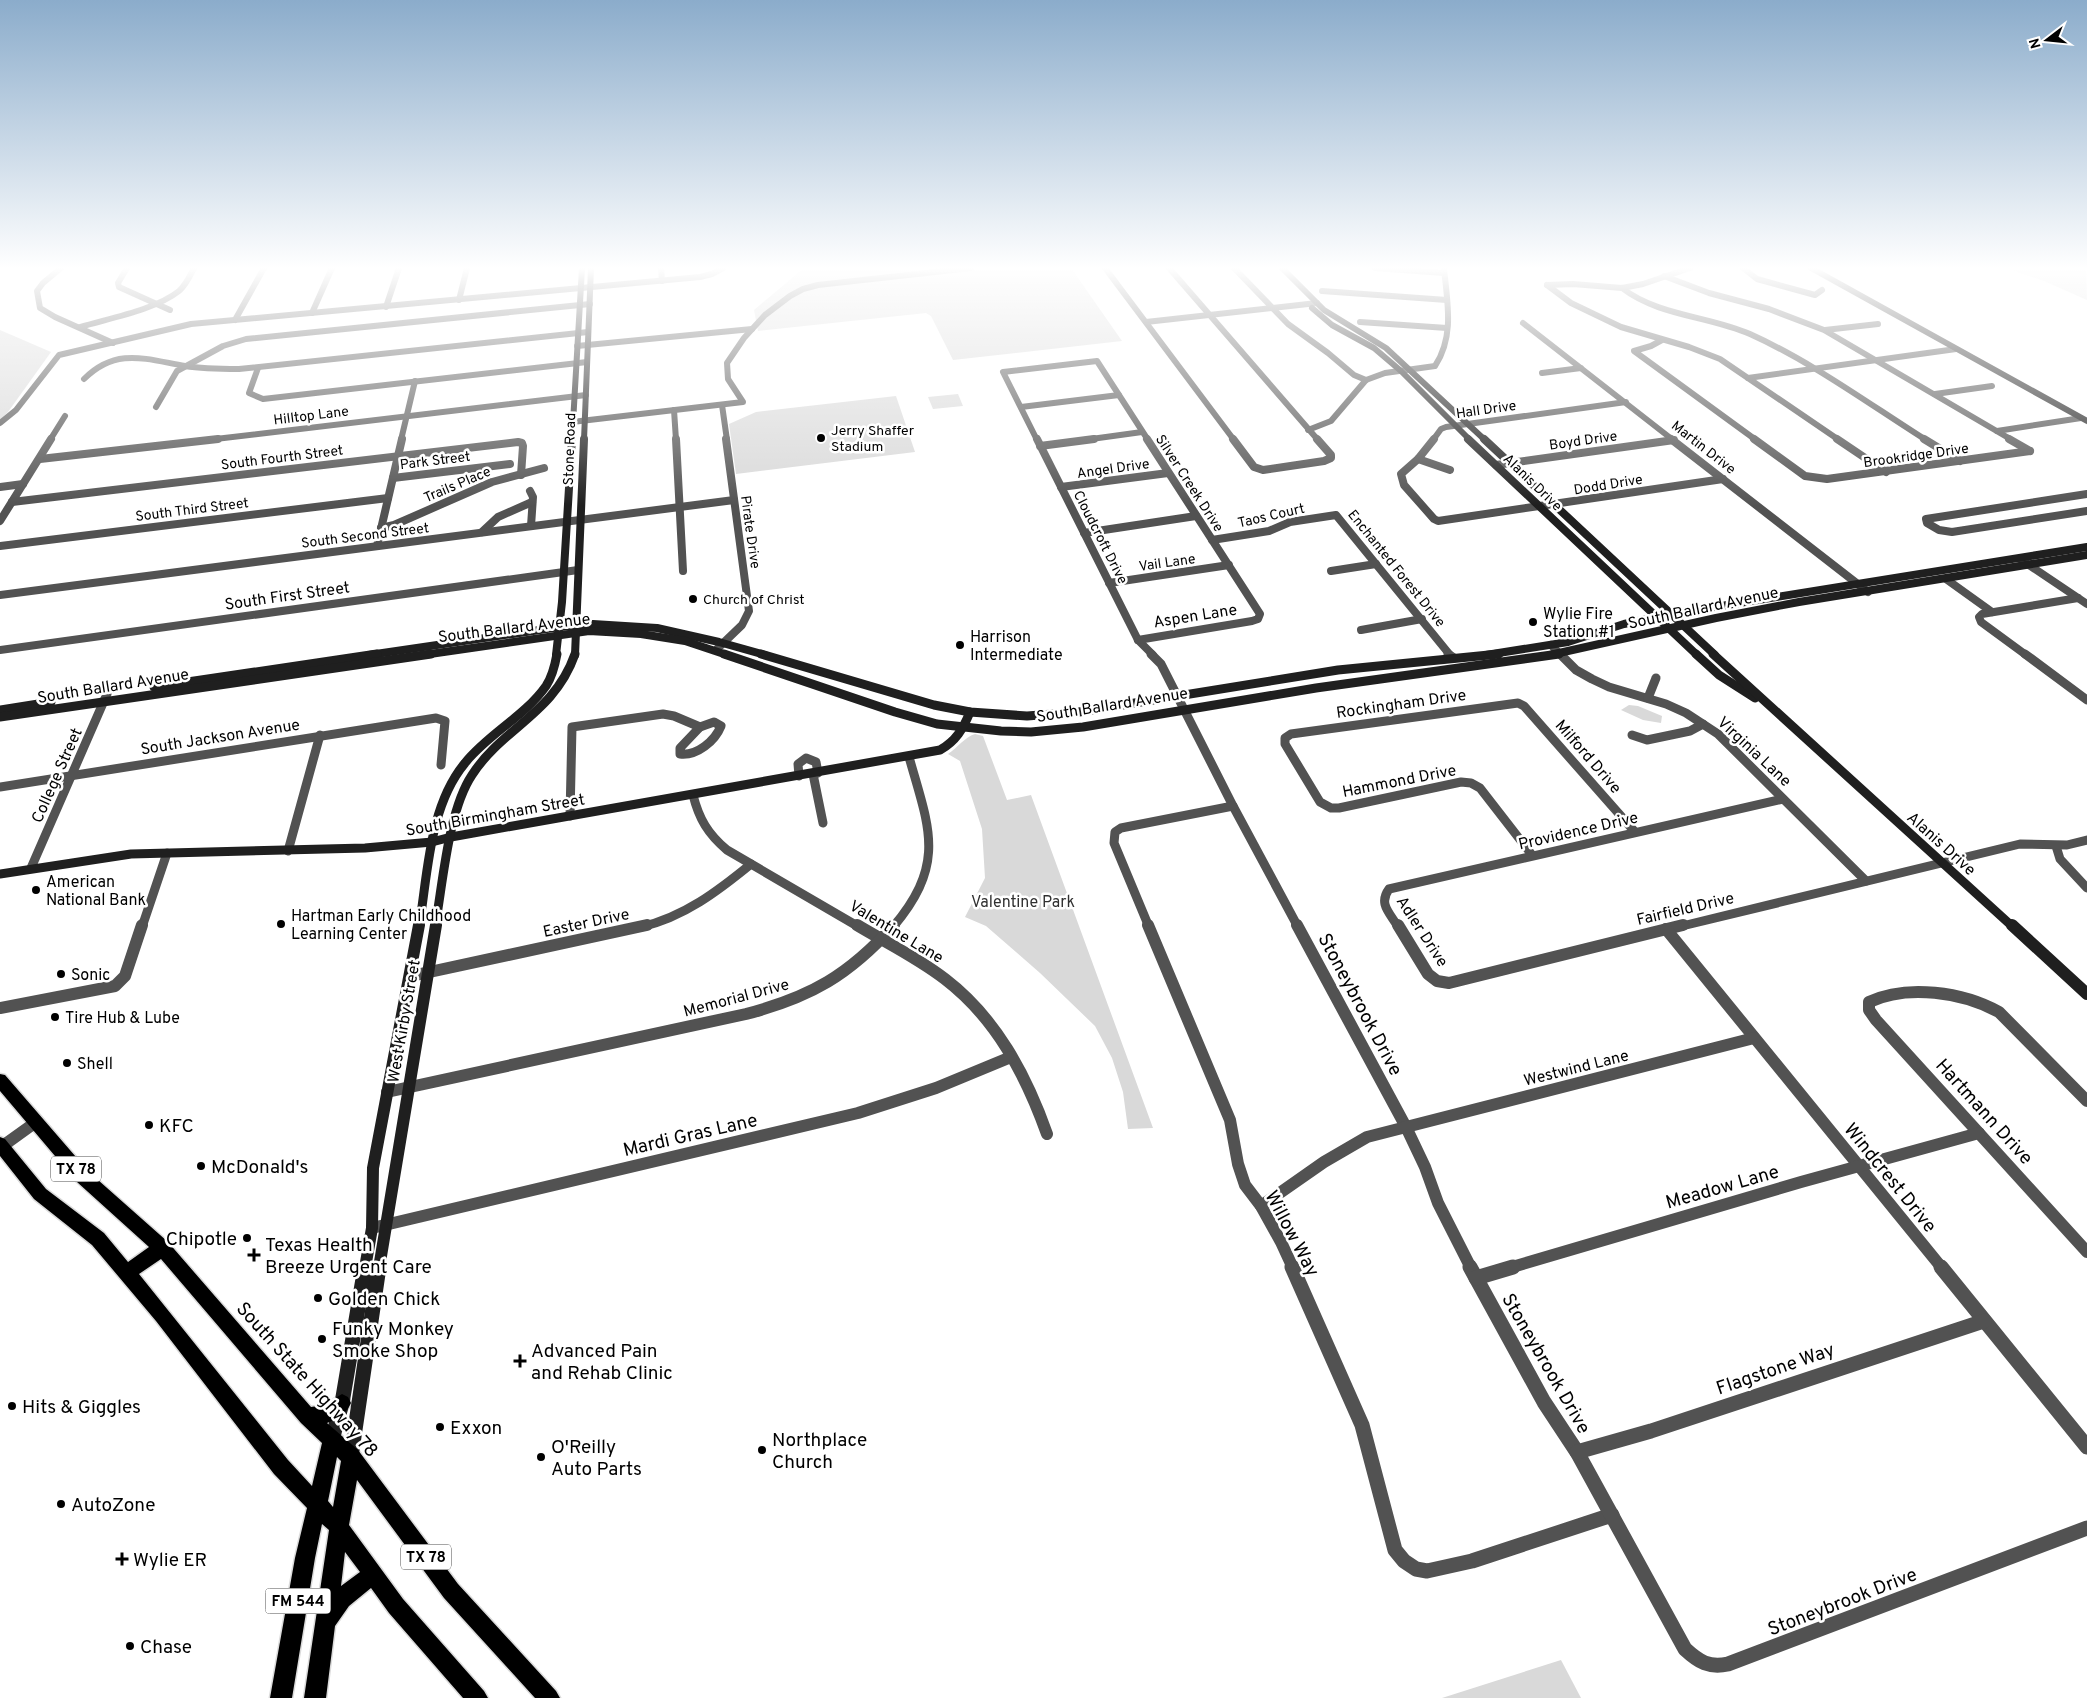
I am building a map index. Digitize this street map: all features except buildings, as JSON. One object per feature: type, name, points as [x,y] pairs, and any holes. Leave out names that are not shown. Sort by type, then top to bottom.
[{"type":"main road","name":"Stone Road","points":[[559,630],[577,347]]},
{"type":"main road","name":"Stone Road","points":[[577,628],[588,347]]},
{"type":"main road","name":"Alanis Drive","points":[[1371,347],[1401,371],[1539,507],[1719,675],[1778,713]]},
{"type":"main road","name":"Alanis Drive","points":[[1385,347],[1778,713],[2087,994]]},
{"type":"main road","points":[[1953,347],[2084,419]]},
{"type":"main road","name":"South Ballard Avenue","points":[[0,710],[106,697],[559,630],[639,625],[690,633],[724,642],[934,705],[970,712],[1026,716],[1069,713],[1338,670],[1510,653],[1551,645],[1671,614],[2087,547]]},
{"type":"main road","name":"South Ballard Avenue","points":[[577,628],[665,637],[716,650],[895,712],[936,724],[1007,732],[1054,731],[1182,709],[1560,654],[1668,628],[1790,604],[2087,555]]},
{"type":"main road","name":"West Kirby Street","points":[[351,1457],[385,1225],[454,817],[464,790],[476,769],[546,706],[563,684],[574,660],[577,628]]},
{"type":"main road","name":"West Kirby Street","points":[[332,1440],[342,1403],[372,1228],[373,1168],[412,976],[437,817],[447,790],[465,762],[528,705],[546,686],[554,668],[559,630]]},
{"type":"main road","name":"South Ballard Avenue","points":[[0,717],[106,697]]},
{"type":"main road","name":"South Birmingham Street","points":[[0,874],[107,856],[365,848],[432,842],[451,837],[940,750],[948,746],[960,735],[970,712]]},
{"type":"main road","name":"South State Highway 78","points":[[0,1080],[83,1177],[162,1248],[307,1417],[351,1457],[451,1591],[549,1698]]},
{"type":"main road","name":"TX 78","points":[[1,1146],[40,1194],[98,1239],[162,1315],[282,1467],[338,1526],[396,1606],[476,1698]]},
{"type":"main road","points":[[126,1273],[162,1248]]},
{"type":"main road","points":[[307,1417],[328,1414],[342,1403]]},
{"type":"main road","name":"FM 544","points":[[281,1698],[305,1558],[332,1440]]},
{"type":"main road","name":"FM 544","points":[[315,1698],[338,1526],[351,1457]]},
{"type":"main road","points":[[324,1626],[343,1596],[357,1583],[375,1575]]},
{"type":"street","points":[[0,422],[16,410],[59,355],[94,347]]},
{"type":"street","points":[[156,407],[174,374],[221,347]]},
{"type":"street","points":[[84,379],[101,363],[120,358],[138,358],[186,366],[221,369],[258,368],[448,347]]},
{"type":"street","points":[[572,422],[743,402],[728,379],[724,369],[738,347]]},
{"type":"street","points":[[1165,347],[1254,466],[1259,469],[1296,465],[1331,458],[1237,347]]},
{"type":"street","points":[[1320,347],[1350,372],[1366,380]]},
{"type":"street","points":[[1308,430],[1331,421],[1366,380],[1379,375],[1435,366],[1444,352],[1445,347]]},
{"type":"street","name":"Martin Drive","points":[[1554,347],[1868,592]]},
{"type":"street","name":"Brookridge Drive","points":[[1647,347],[1634,351],[1806,476],[1827,479],[2030,451],[1997,431]]},
{"type":"street","points":[[1687,347],[1706,353],[1720,360],[1886,472]]},
{"type":"street","points":[[1778,347],[1960,461]]},
{"type":"street","points":[[1854,347],[1997,431],[2084,419]]},
{"type":"street","points":[[1748,378],[1956,349]]},
{"type":"street","name":"Cloudcroft Drive","points":[[1097,361],[1003,372],[1138,640],[1161,664],[1182,709]]},
{"type":"street","name":"Silver Creek Drive","points":[[1097,361],[1256,606],[1260,614],[1258,619]]},
{"type":"street","points":[[258,368],[249,393],[262,399],[587,362]]},
{"type":"street","points":[[1542,373],[1581,368]]},
{"type":"street","name":"Park Street","points":[[377,546],[414,381]]},
{"type":"street","points":[[1935,394],[1992,386]]},
{"type":"street","name":"Hilltop Lane","points":[[40,459],[586,395]]},
{"type":"street","points":[[1021,407],[1119,395]]},
{"type":"street","name":"Hall Drive","points":[[1438,522],[1404,485],[1402,479],[1403,471],[1418,459],[1441,429],[1626,402]]},
{"type":"street","name":"Pirate Drive","points":[[716,650],[742,625],[749,611],[722,405]]},
{"type":"street","points":[[674,410],[683,571]]},
{"type":"street","points":[[0,521],[65,416]]},
{"type":"street","points":[[1040,446],[1142,432]]},
{"type":"street","name":"Boyd Drive","points":[[1496,465],[1674,440]]},
{"type":"street","name":"South Fourth Street","points":[[12,502],[522,443],[522,475]]},
{"type":"street","points":[[1418,459],[1450,470]]},
{"type":"street","name":"Park Street","points":[[393,478],[510,464]]},
{"type":"street","name":"Trails Place","points":[[381,528],[492,482],[522,475],[531,475],[544,468]]},
{"type":"street","name":"Angel Drive","points":[[1061,487],[1168,473]]},
{"type":"street","name":"Dodd Drive","points":[[1438,522],[1723,478]]},
{"type":"street","points":[[0,487],[23,484]]},
{"type":"street","points":[[530,491],[533,497],[531,526]]},
{"type":"street","points":[[2087,494],[1926,519],[1927,524],[1933,528],[1943,532],[1952,532],[2087,512]]},
{"type":"street","points":[[2070,496],[2087,507]]},
{"type":"street","name":"South Third Street","points":[[0,546],[388,498]]},
{"type":"street","name":"South Second Street","points":[[0,596],[734,500]]},
{"type":"street","points":[[482,532],[488,523],[494,519],[532,502]]},
{"type":"street","name":"Taos Court","points":[[1212,540],[1269,531],[1290,522],[1336,515]]},
{"type":"street","name":"Enchanted Forest Drive","points":[[1336,515],[1438,639],[1439,645],[1463,668]]},
{"type":"street","points":[[1084,533],[1196,516]]},
{"type":"street","points":[[2018,558],[2087,604]]},
{"type":"street","points":[[1331,571],[1376,564]]},
{"type":"street","name":"Vail Lane","points":[[1109,583],[1229,565]]},
{"type":"street","name":"South First Street","points":[[0,650],[578,570]]},
{"type":"street","points":[[1946,579],[1992,612]]},
{"type":"street","points":[[2078,598],[1992,612],[1978,617],[1982,622],[2087,700]]},
{"type":"street","name":"Aspen Lane","points":[[1138,640],[1258,619]]},
{"type":"street","points":[[1361,630],[1422,619]]},
{"type":"street","name":"Virginia Lane","points":[[1551,645],[1576,670],[1592,679],[1609,687],[1648,698],[1686,713],[1718,734],[1866,881]]},
{"type":"street","points":[[1648,698],[1656,678]]},
{"type":"street","name":"College Street","points":[[31,868],[106,697]]},
{"type":"street","name":"Rockingham Drive","points":[[1327,806],[1320,802],[1286,744],[1285,738],[1288,735],[1359,723],[1518,703]]},
{"type":"street","name":"Milford Drive","points":[[1518,703],[1524,706],[1635,832]]},
{"type":"street","name":"Stoneybrook Drive","points":[[1182,709],[1406,1127],[1426,1167],[1438,1203],[1476,1278],[1544,1402],[1577,1452],[1685,1649],[1699,1662],[1714,1668],[1728,1664],[2087,1528]]},
{"type":"street","points":[[570,816],[572,727],[663,714],[674,716],[700,727]]},
{"type":"street","name":"South Jackson Avenue","points":[[0,787],[436,718],[445,721],[441,765]]},
{"type":"street","points":[[1632,735],[1647,740],[1690,731],[1703,724]]},
{"type":"street","points":[[288,851],[320,735]]},
{"type":"street","name":"Memorial Drive","points":[[387,1092],[766,1009],[828,984],[881,939],[902,916],[915,897],[928,864],[930,845],[928,827],[909,757]]},
{"type":"street","points":[[800,776],[798,764],[806,758],[816,762],[823,823]]},
{"type":"street","name":"Hammond Drive","points":[[1327,806],[1339,808],[1461,782],[1471,783],[1483,791],[1532,856]]},
{"type":"street","name":"Valentine Lane","points":[[692,795],[705,830],[726,850],[920,961],[969,1000],[993,1028],[1011,1057],[1038,1106],[1047,1134]]},
{"type":"street","name":"Providence Drive","points":[[1383,896],[1389,889],[1783,799]]},
{"type":"street","name":"Willow Way","points":[[1233,806],[1121,828],[1116,831],[1114,843],[1230,1120],[1238,1164],[1245,1185],[1261,1206],[1281,1242],[1362,1425],[1395,1550],[1404,1562],[1416,1569],[1428,1571],[1472,1560],[1612,1515]]},
{"type":"street","name":"Fairfield Drive","points":[[1437,981],[1449,983],[2020,844],[2056,846],[2087,840]]},
{"type":"street","points":[[2056,846],[2060,859],[2087,888]]},
{"type":"street","points":[[0,1008],[108,988],[120,981],[127,968],[167,853]]},
{"type":"street","name":"Easter Drive","points":[[412,976],[662,922],[688,911],[708,899],[752,864]]},
{"type":"street","name":"Adler Drive","points":[[1383,896],[1383,902],[1428,974],[1437,981]]},
{"type":"street","name":"Windcrest Drive","points":[[1666,929],[2087,1448]]},
{"type":"street","name":"Hartmann Drive","points":[[2087,1101],[1999,1012],[1987,1004],[1933,993],[1901,993],[1869,1002],[1868,1007],[1872,1014],[2087,1252]]},
{"type":"street","name":"Westwind Lane","points":[[1261,1206],[1324,1162],[1367,1137],[1754,1038]]},
{"type":"street","name":"Mardi Gras Lane","points":[[372,1228],[858,1113],[899,1102],[955,1082],[1011,1057]]},
{"type":"street","points":[[1,1146],[36,1122]]},
{"type":"street","name":"Meadow Lane","points":[[1476,1278],[1979,1133]]},
{"type":"street","name":"Flagstone Way","points":[[1577,1452],[1651,1431],[1984,1321]]},
{"type":"green space","points":[[0,347],[40,347],[51,352],[8,412],[0,420]]},
{"type":"green space","points":[[947,347],[1066,347],[953,360]]},
{"type":"green space","points":[[958,394],[963,406],[933,409],[928,397]]},
{"type":"green space","name":"Jerry Shaffer Stadium","points":[[896,396],[915,452],[736,474],[729,424],[756,412]]},
{"type":"green space","points":[[1629,705],[1638,706],[1662,716],[1661,723],[1643,720],[1621,710]]},
{"type":"green space","name":"Valentine Park","points":[[975,734],[983,736],[1007,800],[1031,795],[1153,1128],[1128,1129],[1123,1092],[1112,1058],[1095,1026],[1040,973],[986,926],[965,917],[985,878],[982,829],[960,761],[948,754],[968,737]]},
{"type":"green space","points":[[1561,1660],[1581,1698],[1442,1698]]},
{"type":"place","name":"Jerry Shaffer Stadium","points":[[821,438]]},
{"type":"place","name":"Church of Christ","points":[[693,599]]},
{"type":"place","name":"Wylie Fire Station #1","points":[[1533,622]]},
{"type":"place","name":"Harrison Intermediate","points":[[960,645]]},
{"type":"place","name":"American National Bank","points":[[36,890]]},
{"type":"place","name":"Hartman Early Childhood Learning Center","points":[[281,924]]},
{"type":"place","name":"Sonic","points":[[61,974]]},
{"type":"place","name":"Tire Hub & Lube","points":[[55,1017]]},
{"type":"place","name":"Shell","points":[[67,1063]]},
{"type":"place","name":"KFC","points":[[149,1125]]},
{"type":"place","name":"McDonald's","points":[[201,1166]]},
{"type":"place","name":"Chipotle","points":[[247,1238]]},
{"type":"place","name":"Texas Health Breeze Urgent Care","points":[[254,1255]]},
{"type":"place","name":"Golden Chick","points":[[318,1298]]},
{"type":"place","name":"Funky Monkey Smoke Shop","points":[[322,1339]]},
{"type":"place","name":"Advanced Pain and Rehab Clinic","points":[[520,1361]]},
{"type":"place","name":"Hits & Giggles","points":[[12,1406]]},
{"type":"place","name":"Exxon","points":[[440,1427]]},
{"type":"place","name":"Northplace Church","points":[[762,1450]]},
{"type":"place","name":"O'Reilly Auto Parts","points":[[541,1457]]},
{"type":"place","name":"AutoZone","points":[[61,1504]]},
{"type":"place","name":"Wylie ER","points":[[122,1559]]},
{"type":"place","name":"Chase","points":[[130,1646]]}]
